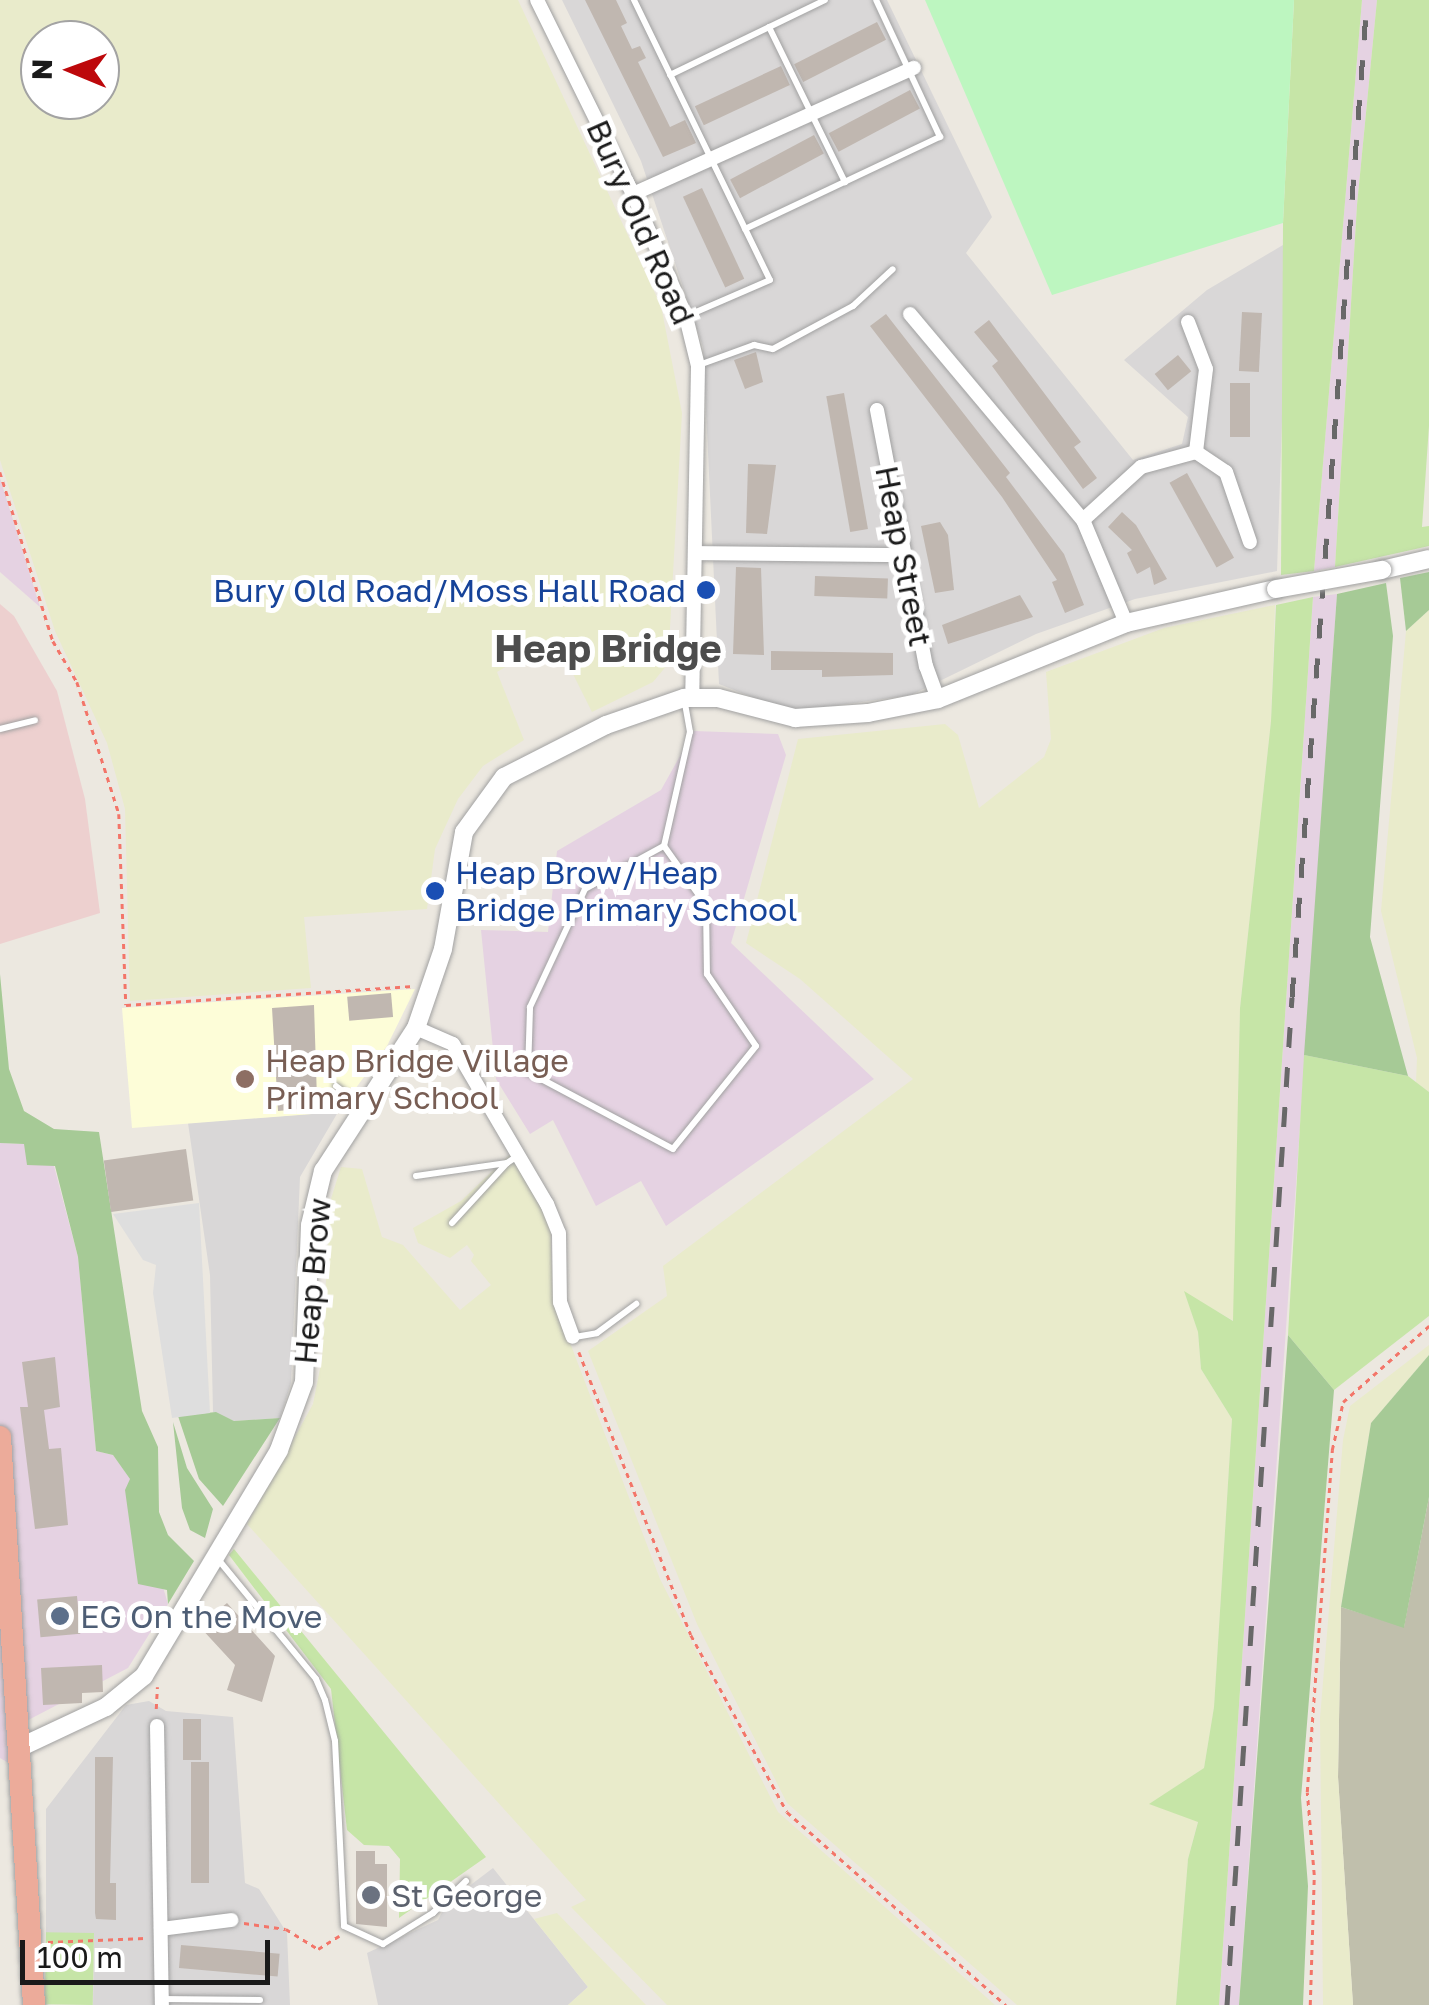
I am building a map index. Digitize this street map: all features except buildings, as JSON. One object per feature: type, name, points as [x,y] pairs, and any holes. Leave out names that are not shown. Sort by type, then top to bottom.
[{"type":"highway","points":[[1,1446],[34,1945],[34,2005]]},
{"type":"street","name":"Bury Old Road","points":[[537,0],[633,194],[686,317],[698,366],[688,697]]},
{"type":"street","points":[[633,194],[912,69]]},
{"type":"street","points":[[910,314],[1084,520],[1126,622]]},
{"type":"street","points":[[1188,322],[1206,369],[1196,452]]},
{"type":"street","name":"Heap Street","points":[[877,410],[903,555],[938,699]]},
{"type":"street","points":[[1084,520],[1141,467],[1172,454],[1196,452],[1226,472],[1250,542]]},
{"type":"street","points":[[695,553],[903,555]]},
{"type":"street","points":[[688,697],[795,718],[938,699],[1126,622],[1429,558]]},
{"type":"street","name":"Heap Brow","points":[[22,1746],[106,1708],[144,1676],[290,1426],[309,1346],[316,1197],[333,1154],[416,1028],[434,984],[458,849],[491,790],[541,754],[688,697]]},
{"type":"street","points":[[416,1028],[453,1044],[514,1159],[559,1233],[558,1287],[573,1337]]},
{"type":"street","points":[[158,1726],[163,2002]]},
{"type":"street","points":[[162,1933],[231,1920]]},
{"type":"lane","points":[[634,0],[770,280],[686,317]]},
{"type":"lane","points":[[670,75],[825,0]]},
{"type":"lane","points":[[745,229],[940,137],[912,69],[876,0]]},
{"type":"lane","points":[[769,27],[845,182]]},
{"type":"lane","points":[[698,366],[754,346],[773,349],[853,306],[894,269]]},
{"type":"lane","points":[[664,846],[585,889],[530,1007],[528,1072],[673,1149],[756,1046],[707,974],[706,905],[664,846],[690,732],[688,697]]},
{"type":"lane","points":[[0,729],[35,720]]},
{"type":"lane","points":[[336,1086],[365,1109]]},
{"type":"lane","points":[[416,1176],[514,1159]]},
{"type":"lane","points":[[452,1223],[514,1159]]},
{"type":"lane","points":[[573,1337],[596,1334],[636,1304]]},
{"type":"lane","points":[[213,1554],[316,1679],[325,1700],[335,1741],[344,1926],[383,1944],[433,1914],[466,1881]]},
{"type":"lane","points":[[163,2002],[260,2000]]},
{"type":"path","points":[[0,472],[53,641],[77,682],[119,814],[126,1006],[434,984]]},
{"type":"path","points":[[1310,2005],[1314,1875],[1307,1792],[1332,1450],[1343,1402],[1429,1326]]},
{"type":"path","points":[[573,1337],[691,1635],[788,1812],[1006,2005]]},
{"type":"path","points":[[158,1726],[159,1671]]},
{"type":"path","points":[[254,1924],[286,1928],[318,1949],[344,1926]]},
{"type":"path","points":[[34,1945],[162,1933]]},
{"type":"shaded area","points":[[0,0],[518,0],[661,306],[682,413],[668,664],[653,682],[592,712],[573,674],[545,643],[497,672],[524,740],[483,766],[458,799],[435,849],[427,909],[304,917],[311,988],[130,1001],[125,809],[107,743],[55,631],[0,460]]},
{"type":"shaded area","points":[[562,0],[887,0],[992,217],[966,253],[1133,460],[1182,444],[1188,417],[1124,360],[1207,290],[1288,242],[1277,571],[1135,599],[1036,634],[911,695],[790,712],[719,684],[703,347],[641,161]]},
{"type":"shaded area","points":[[1362,0],[1377,0],[1357,205],[1335,567],[1314,571]]},
{"type":"shaded area","points":[[0,478],[5,494],[40,607],[0,572]]},
{"type":"shaded area","points":[[1429,572],[1429,610],[1406,631],[1400,578]]},
{"type":"shaded area","points":[[1386,583],[1393,636],[1370,937],[1408,1076],[1304,1055],[1337,594]]},
{"type":"shaded area","points":[[1337,594],[1239,2005],[1219,2005],[1313,597]]},
{"type":"shaded area","points":[[0,604],[14,616],[57,691],[85,799],[100,913],[0,944]]},
{"type":"shaded area","points":[[1275,605],[1271,721],[1240,1008],[1234,1321],[1185,1293],[1198,1332],[1201,1369],[1232,1419],[1214,1707],[1204,1768],[1150,1804],[1198,1821],[1188,1859],[1176,2005],[1017,2005],[787,1803],[697,1624],[588,1351],[667,1296],[663,1266],[913,1079],[800,979],[746,943],[798,739],[945,724],[958,735],[979,808],[1044,757],[1051,739],[1046,672],[1164,628]]},
{"type":"shaded area","points":[[1429,610],[1429,1092],[1416,1082],[1417,1058],[1381,911],[1406,631]]},
{"type":"shaded area","points":[[694,731],[778,734],[786,755],[731,943],[874,1079],[666,1226],[641,1181],[596,1206],[553,1120],[530,1134],[496,1079],[481,930],[548,932],[557,851],[661,790]]},
{"type":"shaded area","points":[[0,974],[9,1069],[24,1111],[54,1129],[99,1132],[142,1411],[158,1447],[159,1512],[168,1535],[194,1561],[168,1604],[167,1590],[138,1584],[125,1490],[130,1479],[113,1455],[96,1451],[78,1257],[55,1166],[27,1165],[24,1144],[0,1143]]},
{"type":"shaded area","name":"Heap Bridge Village Primary School","points":[[415,989],[387,1046],[338,1112],[132,1128],[122,1008]]},
{"type":"shaded area","points":[[338,1112],[300,1177],[291,1383],[280,1418],[234,1421],[213,1412],[210,1275],[188,1123]]},
{"type":"shaded area","points":[[0,1143],[24,1144],[54,1166],[78,1257],[96,1451],[113,1455],[131,1480],[168,1604],[128,1668],[11,1729],[12,1765],[0,1758]]},
{"type":"shaded area","points":[[511,1153],[550,1223],[553,1298],[660,1579],[778,1812],[995,2005],[667,2005],[571,1907],[586,1900],[247,1524],[313,1404],[322,1359],[330,1202],[341,1167],[362,1169],[382,1237],[403,1245],[460,1310],[491,1285],[471,1261],[474,1255],[467,1245],[450,1258],[418,1243],[413,1228],[461,1201]]},
{"type":"shaded area","points":[[199,1203],[210,1413],[172,1418],[153,1293],[156,1265],[143,1260],[113,1214]]},
{"type":"shaded area","points":[[1288,1335],[1334,1390],[1301,1798],[1308,1886],[1303,2005],[1239,2005]]},
{"type":"shaded area","points":[[1429,1345],[1429,1355],[1371,1423],[1341,1606],[1338,1777],[1353,2005],[1323,2005],[1320,1718],[1343,1440],[1350,1406]]},
{"type":"shaded area","points":[[1429,1355],[1429,1497],[1404,1628],[1341,1607],[1371,1423]]},
{"type":"shaded area","points":[[216,1412],[234,1421],[280,1418],[223,1506],[199,1479],[178,1416]]},
{"type":"shaded area","points":[[173,1422],[187,1468],[213,1509],[205,1538],[190,1530],[182,1508]]},
{"type":"shaded area","points":[[1429,1497],[1429,2005],[1353,2005],[1338,1777],[1341,1607],[1404,1627]]},
{"type":"shaded area","points":[[149,1701],[166,1711],[233,1717],[245,1883],[259,1889],[287,1933],[290,2005],[93,2005],[94,1934],[46,1935],[46,1809],[126,1705]]},
{"type":"shaded area","points":[[493,1868],[588,1987],[568,2005],[378,2005],[367,1953],[438,1920],[447,1903]]},
{"type":"shaded area","points":[[557,1913],[646,2005],[568,2005],[588,1987],[534,1919]]},
{"type":"green space","points":[[925,0],[1294,0],[1283,223],[1052,295]]},
{"type":"green space","points":[[1294,0],[1362,0],[1314,571],[1281,575],[1283,223]]},
{"type":"green space","points":[[1377,0],[1429,0],[1429,426],[1422,527],[1429,526],[1429,546],[1335,567],[1357,205]]},
{"type":"green space","points":[[1313,597],[1219,2005],[1176,2005],[1188,1859],[1198,1822],[1149,1804],[1204,1768],[1214,1707],[1232,1419],[1201,1369],[1198,1332],[1184,1291],[1233,1321],[1240,1008],[1271,721],[1276,605]]},
{"type":"green space","points":[[1304,1055],[1408,1076],[1429,1092],[1429,1316],[1334,1390],[1288,1335]]},
{"type":"green space","points":[[234,1549],[486,1857],[399,1918],[400,1859],[389,1846],[364,1845],[347,1830],[331,1689],[229,1555]]},
{"type":"green space","points":[[46,1932],[94,1933],[93,2005],[45,2004]]},
{"type":"railway","points":[[1227,2005],[1292,997],[1367,0]]},
{"type":"place","name":"Bury Old Road/Moss Hall Road","points":[[706,590]]},
{"type":"place","name":"Heap Brow/Heap Bridge Primary School","points":[[435,891]]},
{"type":"place","name":"Heap Bridge Village Primary School","points":[[245,1079]]},
{"type":"place","name":"EG On the Move","points":[[60,1616]]},
{"type":"place","name":"St George","points":[[371,1895]]},
{"type":"district","name":"Heap Bridge","points":[[608,648]]}]
